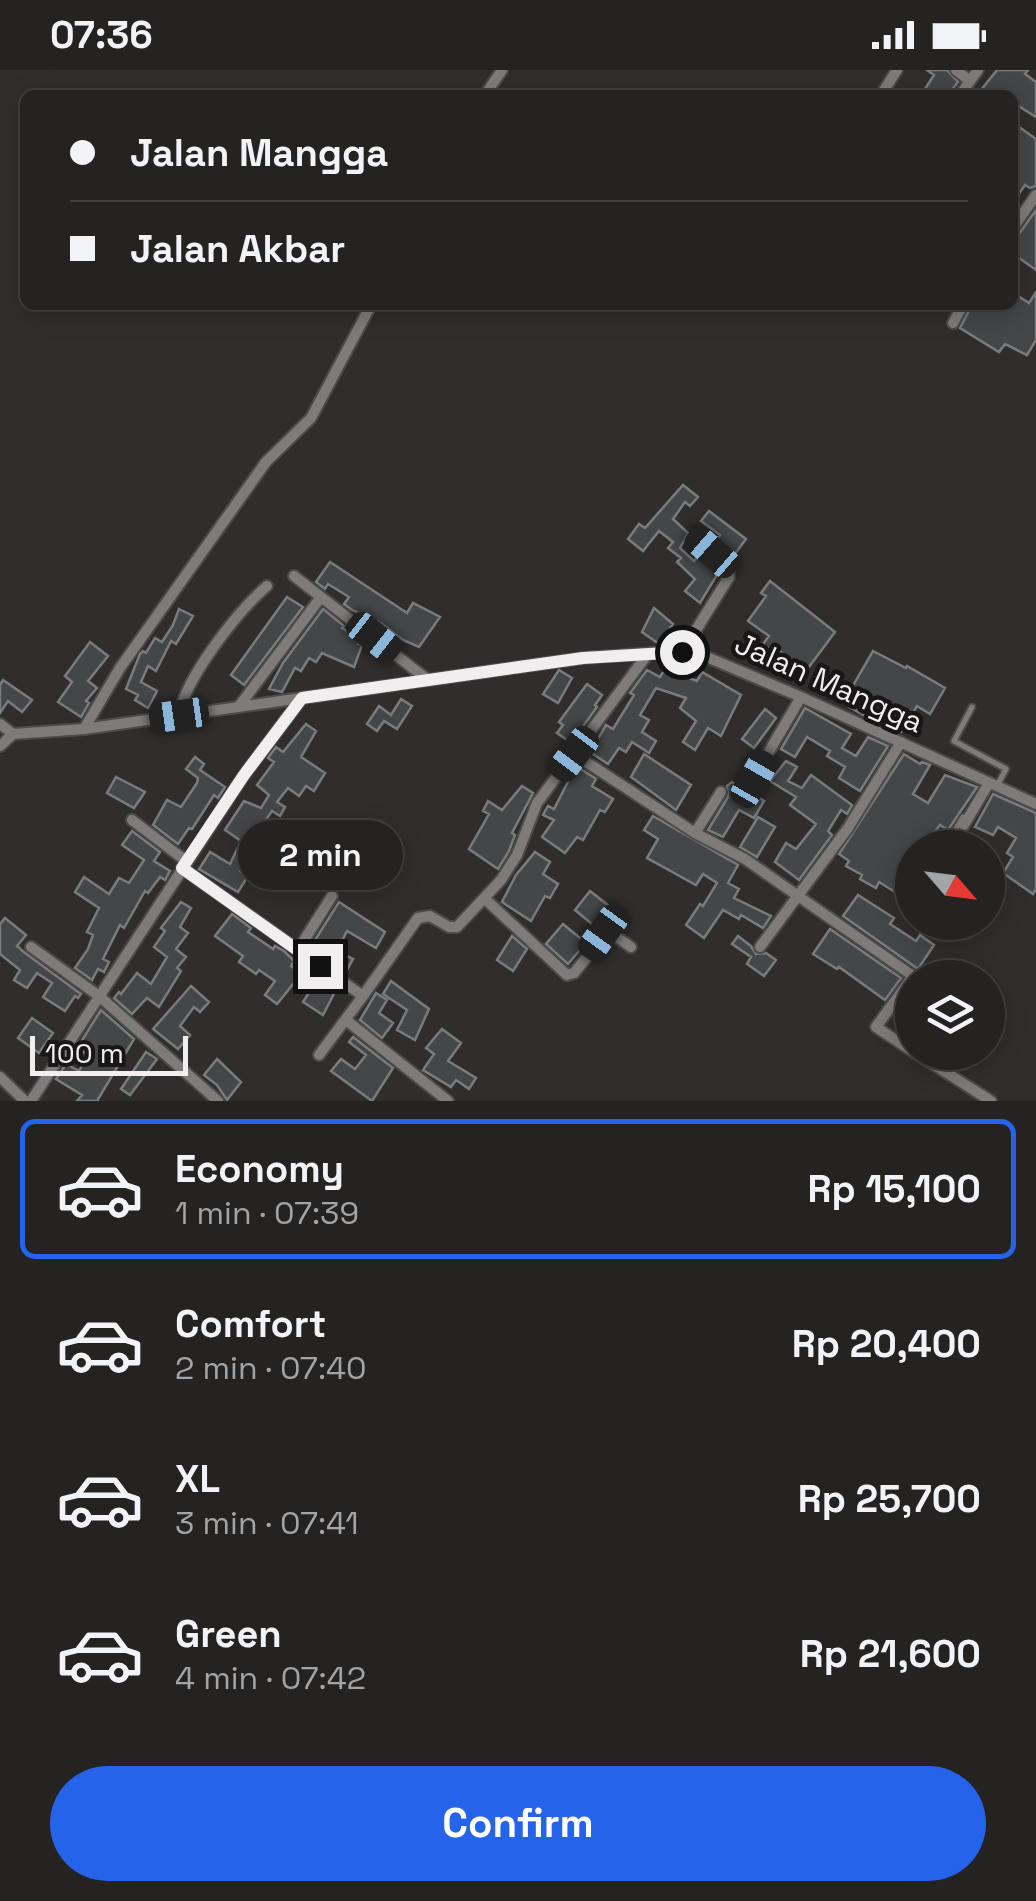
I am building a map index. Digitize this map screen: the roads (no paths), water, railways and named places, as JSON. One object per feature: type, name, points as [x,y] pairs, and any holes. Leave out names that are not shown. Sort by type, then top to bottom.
[{"type":"street","points":[[956,70],[970,80]]},
{"type":"street","points":[[963,90],[978,70]]},
{"type":"street","points":[[1018,221],[1036,196]]},
{"type":"street","points":[[84,729],[120,668],[266,462],[311,418],[368,310]]},
{"type":"street","points":[[953,323],[958,310]]},
{"type":"street","points":[[682,652],[729,577],[728,566],[696,538]]},
{"type":"street","points":[[294,576],[428,680]]},
{"type":"street","points":[[179,715],[184,694],[194,678],[234,620],[267,586]]},
{"type":"street","points":[[240,706],[321,597]]},
{"type":"street","name":"Jalan Mangga","points":[[12,734],[84,729],[583,658],[682,652],[702,655],[801,696],[1036,804]]},
{"type":"street","points":[[320,1055],[418,918],[430,916],[457,928],[484,898],[517,855],[537,803],[647,655]]},
{"type":"street","points":[[754,779],[801,696]]},
{"type":"street","points":[[0,1077],[28,1101],[244,775],[302,698]]},
{"type":"street","points":[[0,724],[12,734],[0,746]]},
{"type":"street","points":[[760,947],[848,828],[901,742]]},
{"type":"street","points":[[574,754],[695,833],[732,850],[895,963]]},
{"type":"street","points":[[964,825],[990,783]]},
{"type":"street","points":[[695,833],[721,792]]},
{"type":"street","points":[[132,820],[184,864],[363,996]]},
{"type":"street","points":[[298,950],[332,896]]},
{"type":"street","points":[[484,898],[567,974],[574,973],[608,931],[631,948]]},
{"type":"street","points":[[31,947],[100,996],[218,1101]]},
{"type":"street","points":[[895,1001],[876,1027],[895,1040]]},
{"type":"street","points":[[346,1020],[448,1101]]},
{"type":"street","points":[[942,1070],[991,1101]]},
{"type":"lane","points":[[957,830],[990,783],[1006,769],[954,741],[972,706]]}]
